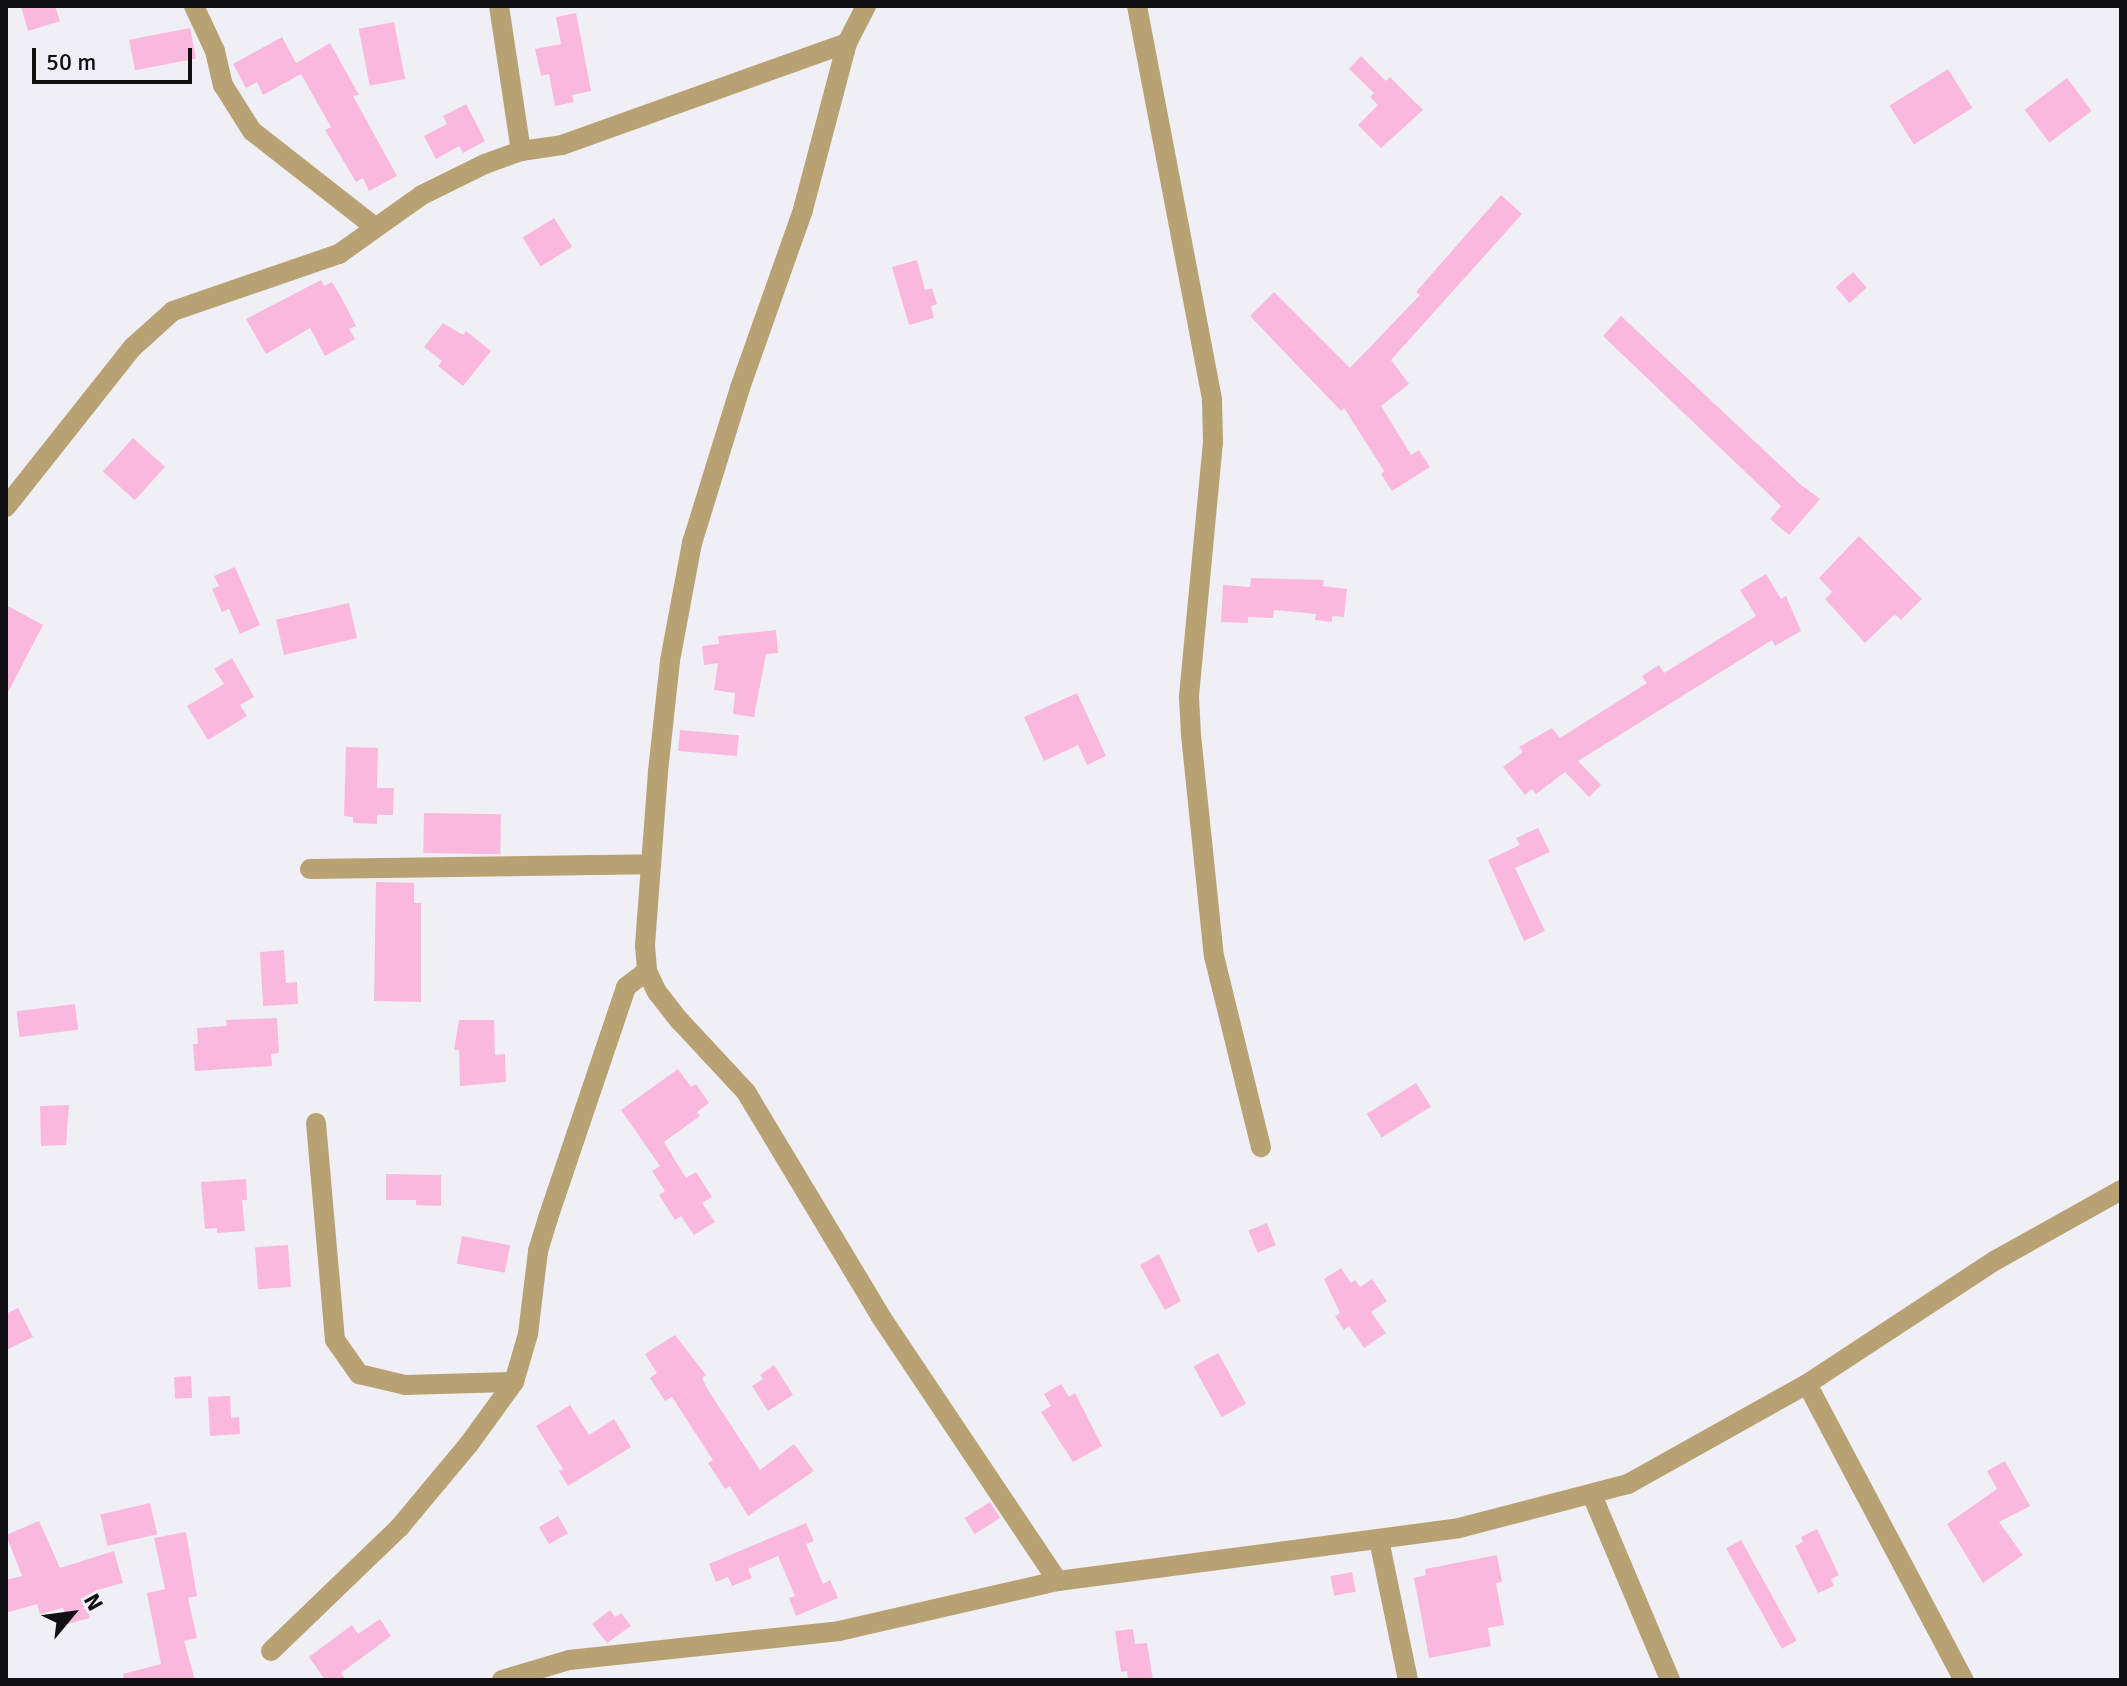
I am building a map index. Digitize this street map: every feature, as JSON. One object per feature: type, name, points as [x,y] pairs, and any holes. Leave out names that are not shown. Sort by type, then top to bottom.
[{"type":"street","points":[[194,6],[215,51],[223,85],[252,131],[375,227]]},
{"type":"street","points":[[499,6],[521,151]]},
{"type":"street","points":[[866,6],[847,43],[803,210],[740,388],[692,543],[670,661],[651,864],[647,971],[657,992],[680,1021],[746,1092],[881,1317],[1058,1581]]},
{"type":"street","points":[[1137,6],[1212,400],[1213,442],[1189,697],[1191,735],[1214,956],[1261,1147]]},
{"type":"street","points":[[6,507],[133,347],[173,311],[339,254],[422,195],[485,164],[521,151],[562,145],[847,43]]},
{"type":"street","points":[[310,869],[651,864]]},
{"type":"street","points":[[271,1651],[399,1528],[469,1444],[514,1382],[528,1334],[538,1251],[548,1218],[626,987],[647,971]]},
{"type":"street","points":[[316,1123],[335,1340],[359,1374],[405,1385],[514,1382]]},
{"type":"street","points":[[502,1680],[569,1660],[839,1631],[1058,1581],[1459,1528],[1592,1495],[1628,1484],[1807,1384],[1996,1260],[2121,1190]]},
{"type":"street","points":[[1807,1384],[1964,1680]]},
{"type":"street","points":[[1592,1495],[1670,1680]]},
{"type":"street","points":[[1379,1540],[1408,1680]]},
{"type":"building","points":[[21,6],[55,6],[60,21],[28,31]]},
{"type":"building","points":[[576,13],[591,91],[572,95],[574,102],[555,106],[549,74],[541,76],[535,49],[561,44],[556,17]]},
{"type":"building","points":[[394,22],[405,79],[370,86],[359,29]]},
{"type":"building","points":[[190,28],[196,58],[135,70],[129,40]]},
{"type":"building","points":[[282,37],[296,63],[330,43],[359,95],[353,96],[397,176],[369,191],[363,178],[356,182],[325,130],[331,127],[301,74],[263,95],[257,82],[246,88],[233,64]]},
{"type":"building","points":[[1361,56],[1386,81],[1390,77],[1423,110],[1381,148],[1358,125],[1378,105],[1370,97],[1374,93],[1349,69]]},
{"type":"building","points":[[1948,69],[1972,108],[1914,145],[1889,106]]},
{"type":"building","points":[[2067,78],[2092,111],[2049,143],[2025,110]]},
{"type":"building","points":[[466,104],[485,141],[463,153],[459,146],[436,159],[424,136],[447,124],[443,116]]},
{"type":"building","points":[[1501,195],[1522,214],[1391,360],[1409,384],[1381,406],[1411,455],[1419,450],[1430,467],[1392,491],[1381,474],[1384,471],[1344,408],[1341,411],[1250,316],[1274,292],[1350,368],[1420,295],[1416,292]]},
{"type":"building","points":[[554,218],[572,247],[541,266],[523,238]]},
{"type":"building","points":[[917,260],[925,290],[932,288],[937,304],[931,306],[934,318],[909,325],[892,267]]},
{"type":"building","points":[[1853,272],[1867,288],[1849,303],[1836,287]]},
{"type":"building","points":[[321,280],[324,286],[332,282],[341,297],[356,326],[349,329],[355,339],[325,356],[310,328],[266,354],[246,319]]},
{"type":"building","points":[[1621,316],[1800,484],[1820,499],[1789,535],[1770,519],[1781,506],[1603,336]]},
{"type":"building","points":[[443,323],[463,335],[466,331],[491,351],[463,386],[438,366],[442,361],[424,347]]},
{"type":"building","points":[[133,438],[165,467],[135,500],[103,471]]},
{"type":"building","points":[[1859,536],[1922,599],[1901,620],[1895,614],[1865,643],[1825,599],[1832,592],[1819,578]]},
{"type":"building","points":[[235,567],[260,625],[240,634],[229,609],[222,612],[212,589],[219,586],[214,576]]},
{"type":"building","points":[[1766,574],[1781,599],[1786,596],[1801,631],[1775,646],[1772,640],[1578,761],[1601,785],[1589,797],[1565,772],[1536,794],[1532,789],[1525,795],[1503,767],[1523,752],[1519,747],[1552,728],[1560,738],[1647,683],[1642,676],[1659,665],[1664,673],[1756,616],[1740,590]]},
{"type":"building","points":[[1251,578],[1324,580],[1323,586],[1347,589],[1344,617],[1332,616],[1332,622],[1315,620],[1316,614],[1274,610],[1273,618],[1248,617],[1248,623],[1221,622],[1223,585],[1250,587]]},
{"type":"building","points":[[349,603],[357,638],[284,655],[276,620]]},
{"type":"building","points":[[6,605],[43,625],[6,696]]},
{"type":"building","points":[[776,630],[778,653],[766,654],[754,717],[733,714],[735,693],[714,690],[718,663],[704,665],[702,646],[719,644],[718,636]]},
{"type":"building","points":[[232,658],[254,697],[240,705],[247,716],[208,740],[187,706],[224,684],[214,669]]},
{"type":"building","points":[[1077,693],[1106,756],[1087,765],[1078,745],[1044,761],[1024,717]]},
{"type":"building","points":[[680,730],[739,735],[737,756],[678,751]]},
{"type":"building","points":[[346,747],[378,748],[377,788],[394,788],[393,815],[377,815],[377,824],[353,823],[353,817],[344,816]]},
{"type":"building","points":[[424,813],[501,814],[500,854],[423,853]]},
{"type":"building","points":[[1538,828],[1550,852],[1515,868],[1545,931],[1524,941],[1488,860],[1520,845],[1516,838]]},
{"type":"building","points":[[376,882],[414,883],[414,903],[421,903],[421,1002],[374,1001]]},
{"type":"building","points":[[284,950],[286,983],[297,982],[298,1004],[263,1006],[260,952]]},
{"type":"building","points":[[75,1004],[78,1030],[20,1037],[16,1011]]},
{"type":"building","points":[[277,1018],[279,1053],[271,1054],[272,1066],[195,1071],[193,1044],[198,1044],[197,1028],[227,1026],[226,1020]]},
{"type":"building","points":[[459,1020],[494,1020],[495,1055],[505,1054],[506,1082],[460,1086],[459,1050],[454,1050]]},
{"type":"building","points":[[678,1069],[691,1087],[696,1084],[709,1103],[697,1112],[700,1116],[664,1142],[686,1178],[696,1172],[712,1197],[702,1203],[715,1222],[694,1235],[681,1216],[675,1220],[659,1195],[665,1191],[652,1171],[660,1166],[621,1110]]},
{"type":"building","points":[[1416,1083],[1431,1107],[1382,1137],[1367,1114]]},
{"type":"building","points":[[69,1105],[66,1145],[41,1146],[40,1106]]},
{"type":"building","points":[[386,1174],[441,1175],[441,1206],[416,1205],[416,1200],[386,1200]]},
{"type":"building","points":[[246,1179],[247,1200],[242,1200],[245,1231],[217,1233],[217,1228],[205,1229],[201,1182]]},
{"type":"building","points":[[1267,1223],[1276,1245],[1257,1253],[1248,1230]]},
{"type":"building","points":[[462,1236],[510,1245],[505,1273],[457,1263]]},
{"type":"building","points":[[288,1245],[291,1287],[258,1289],[255,1247]]},
{"type":"building","points":[[1159,1254],[1181,1301],[1165,1310],[1140,1265]]},
{"type":"building","points":[[1341,1268],[1351,1283],[1355,1280],[1360,1287],[1372,1279],[1387,1301],[1371,1312],[1386,1333],[1364,1348],[1349,1326],[1344,1330],[1335,1316],[1340,1313],[1324,1279]]},
{"type":"building","points":[[18,1308],[33,1337],[6,1350],[6,1314]]},
{"type":"building","points":[[675,1335],[706,1375],[702,1378],[708,1390],[760,1470],[794,1444],[814,1471],[748,1516],[730,1486],[725,1489],[708,1463],[713,1460],[672,1397],[665,1401],[650,1378],[657,1373],[645,1354]]},
{"type":"building","points":[[1218,1353],[1246,1404],[1222,1417],[1194,1367]]},
{"type":"building","points":[[774,1365],[793,1395],[768,1411],[752,1386],[763,1379],[760,1375]]},
{"type":"building","points":[[191,1376],[192,1398],[175,1399],[174,1377]]},
{"type":"building","points":[[1061,1384],[1069,1397],[1075,1393],[1102,1446],[1073,1462],[1041,1412],[1051,1406],[1044,1394]]},
{"type":"building","points":[[230,1396],[231,1418],[239,1417],[240,1434],[210,1436],[208,1397]]},
{"type":"building","points":[[570,1405],[589,1435],[614,1419],[631,1447],[568,1486],[559,1471],[563,1469],[536,1426]]},
{"type":"building","points":[[2005,1461],[2030,1506],[1999,1522],[2023,1555],[1983,1583],[1947,1524],[1997,1489],[1987,1471]]},
{"type":"building","points":[[990,1502],[1000,1518],[975,1534],[965,1518]]},
{"type":"building","points":[[150,1503],[157,1534],[108,1546],[100,1514]]},
{"type":"building","points":[[558,1516],[568,1533],[549,1544],[539,1527]]},
{"type":"building","points":[[39,1521],[60,1568],[114,1551],[123,1583],[94,1591],[96,1599],[85,1602],[90,1618],[68,1624],[63,1608],[40,1614],[37,1604],[6,1613],[6,1580],[22,1576],[6,1535]]},
{"type":"building","points":[[806,1523],[814,1541],[806,1544],[823,1584],[830,1580],[838,1598],[796,1616],[789,1598],[795,1596],[778,1556],[748,1569],[752,1578],[732,1586],[728,1577],[716,1582],[709,1564]]},
{"type":"building","points":[[1817,1529],[1839,1575],[1831,1579],[1834,1586],[1818,1593],[1795,1546],[1803,1542],[1801,1537]]},
{"type":"building","points":[[186,1532],[197,1596],[188,1598],[197,1638],[184,1641],[195,1680],[124,1680],[123,1674],[161,1664],[147,1593],[165,1589],[154,1538]]},
{"type":"building","points":[[1741,1540],[1797,1641],[1782,1649],[1726,1548]]},
{"type":"building","points":[[1497,1555],[1502,1582],[1496,1583],[1504,1625],[1488,1628],[1491,1646],[1429,1658],[1414,1578],[1426,1575],[1425,1569]]},
{"type":"building","points":[[1352,1572],[1356,1592],[1334,1596],[1330,1576]]},
{"type":"building","points":[[610,1610],[615,1617],[621,1613],[631,1626],[607,1643],[592,1624]]},
{"type":"building","points":[[380,1619],[391,1636],[341,1673],[346,1680],[325,1680],[309,1657],[352,1625],[358,1634]]},
{"type":"building","points":[[1133,1629],[1135,1644],[1147,1643],[1153,1680],[1128,1680],[1127,1671],[1121,1672],[1115,1631]]}]
